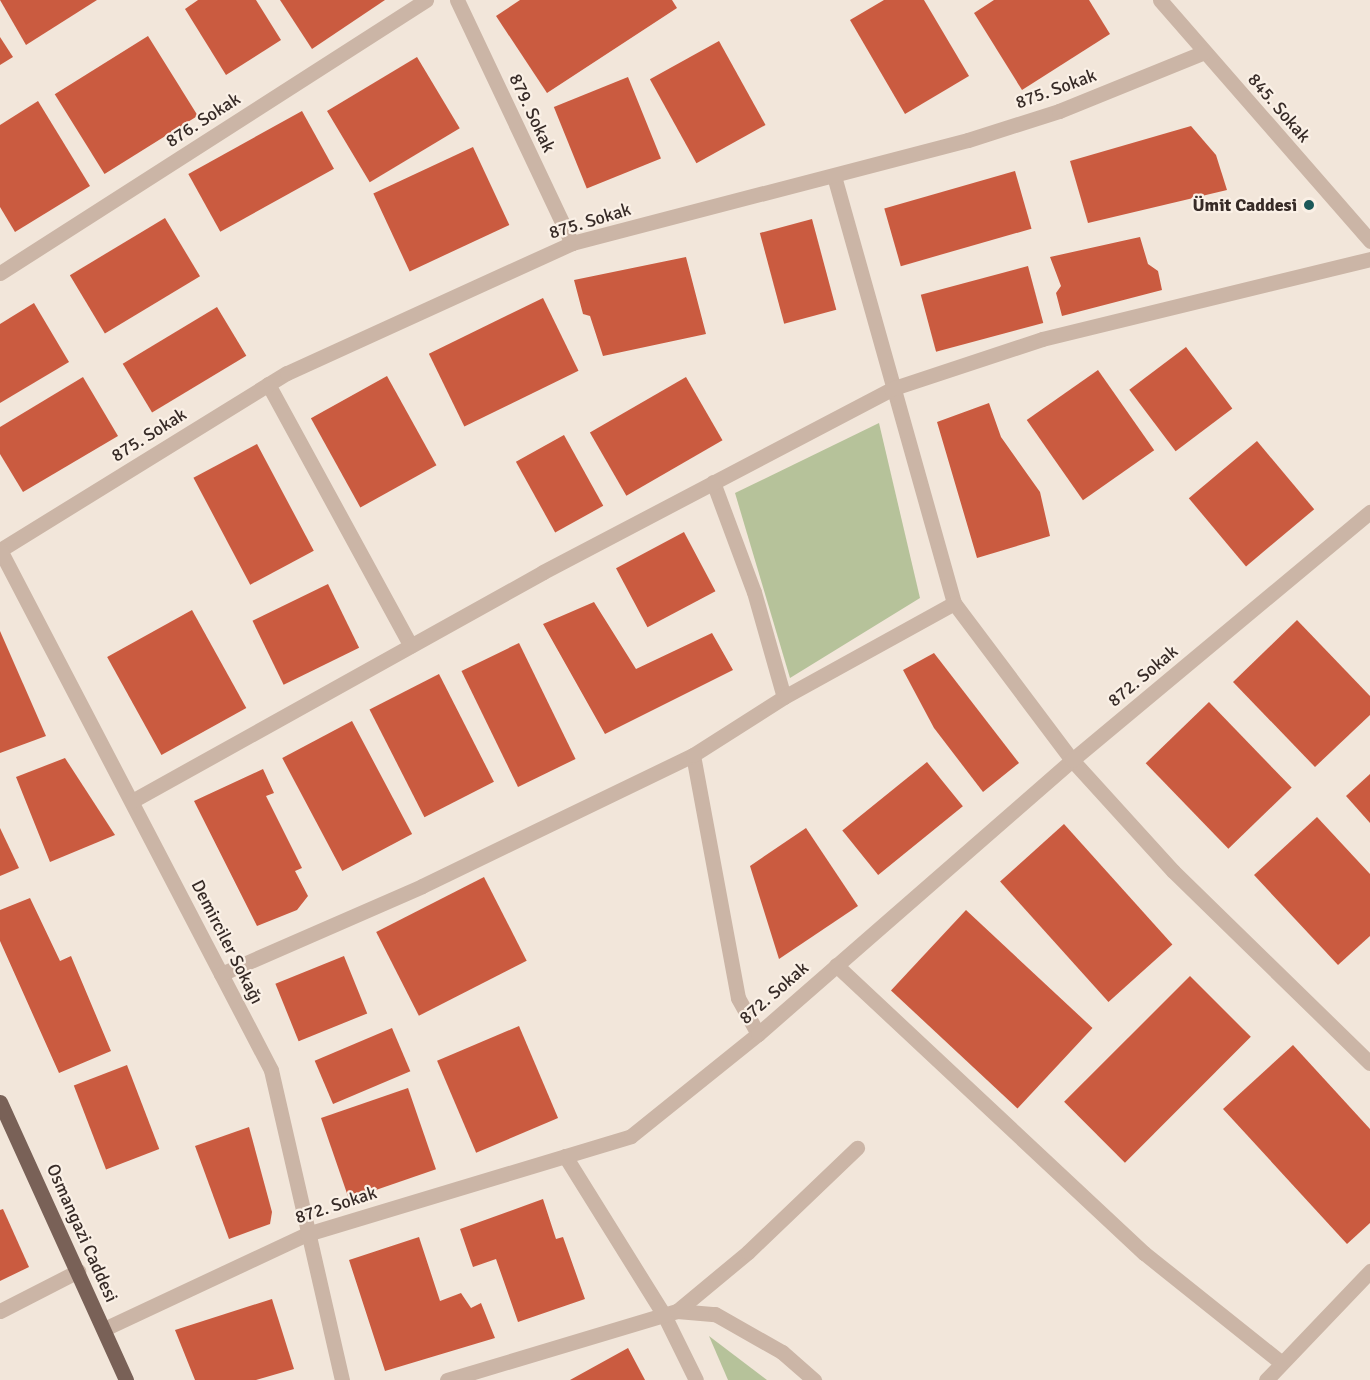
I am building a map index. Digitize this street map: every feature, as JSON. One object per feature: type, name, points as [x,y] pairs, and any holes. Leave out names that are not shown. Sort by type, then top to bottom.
[{"type":"main road","name":"Osmangazi Caddesi","points":[[0,1102],[126,1380]]},
{"type":"street","name":"876. Sokak","points":[[0,273],[426,0]]},
{"type":"street","name":"879. Sokak","points":[[457,0],[572,243]]},
{"type":"street","name":"845. Sokak","points":[[1160,0],[1370,241]]},
{"type":"street","name":"875. Sokak","points":[[0,550],[268,384],[572,243],[834,176],[1059,111],[1204,52]]},
{"type":"street","points":[[834,176],[891,389],[954,603],[1072,760],[1173,871],[1370,1063]]},
{"type":"street","points":[[132,801],[713,482],[891,389],[1042,339],[1370,259]]},
{"type":"street","points":[[268,384],[411,646]]},
{"type":"street","points":[[713,482],[754,592],[784,696]]},
{"type":"street","name":"872. Sokak","points":[[104,1329],[307,1234],[631,1136],[758,1034],[1072,760],[1370,512]]},
{"type":"street","name":"Demirciler Sokağı","points":[[0,550],[271,1070],[342,1380]]},
{"type":"street","points":[[221,974],[422,886],[693,755],[784,696],[954,603]]},
{"type":"street","points":[[693,755],[738,998],[758,1034]]},
{"type":"street","points":[[836,965],[1144,1253],[1282,1364]]},
{"type":"street","points":[[670,1313],[748,1252],[857,1148]]},
{"type":"street","points":[[565,1156],[670,1313],[696,1380]]},
{"type":"street","points":[[0,1311],[78,1271]]},
{"type":"street","points":[[1266,1380],[1370,1271]]},
{"type":"street","points":[[447,1380],[670,1313],[715,1314],[782,1352],[814,1380]]},
{"type":"green space","points":[[879,423],[920,598],[790,678],[735,493]]},
{"type":"green space","points":[[709,1336],[767,1380],[728,1380]]},
{"type":"building","points":[[0,0],[97,0],[26,45]]},
{"type":"building","points":[[198,0],[256,0],[281,40],[226,75],[185,9]]},
{"type":"building","points":[[280,0],[385,0],[312,49]]},
{"type":"building","points":[[520,0],[672,0],[677,8],[547,93],[496,16]]},
{"type":"building","points":[[884,0],[924,0],[969,76],[905,114],[850,20]]},
{"type":"building","points":[[994,0],[1089,0],[1110,34],[1022,90],[974,13]]},
{"type":"building","points":[[148,36],[198,116],[105,174],[55,94]]},
{"type":"building","points":[[0,37],[13,57],[0,65]]},
{"type":"building","points":[[719,41],[766,125],[696,163],[650,79]]},
{"type":"building","points":[[417,57],[460,128],[370,182],[327,111]]},
{"type":"building","points":[[628,77],[661,159],[587,189],[554,107]]},
{"type":"building","points":[[38,101],[90,186],[15,232],[0,207],[0,125]]},
{"type":"building","points":[[302,111],[334,169],[220,232],[188,174]]},
{"type":"building","points":[[1191,126],[1216,155],[1227,190],[1088,223],[1070,161]]},
{"type":"building","points":[[473,147],[509,225],[410,271],[373,193]]},
{"type":"building","points":[[1015,171],[1032,229],[901,266],[884,208]]},
{"type":"building","points":[[165,218],[200,276],[105,333],[70,275]]},
{"type":"building","points":[[812,219],[836,310],[784,324],[760,233]]},
{"type":"building","points":[[1140,237],[1148,264],[1158,271],[1162,290],[1062,316],[1056,293],[1061,286],[1050,257]]},
{"type":"building","points":[[686,257],[706,334],[603,356],[590,316],[583,314],[574,280]]},
{"type":"building","points":[[1028,266],[1043,323],[936,352],[921,295]]},
{"type":"building","points":[[543,298],[579,371],[464,426],[429,354]]},
{"type":"building","points":[[34,303],[69,362],[0,403],[0,324]]},
{"type":"building","points":[[217,307],[246,356],[152,413],[123,364]]},
{"type":"building","points":[[1186,347],[1232,408],[1176,451],[1129,390]]},
{"type":"building","points":[[1098,370],[1154,450],[1083,500],[1027,420]]},
{"type":"building","points":[[387,376],[436,465],[360,507],[311,418]]},
{"type":"building","points":[[83,377],[118,436],[23,492],[0,454],[0,427]]},
{"type":"building","points":[[686,377],[722,440],[626,496],[590,432]]},
{"type":"building","points":[[989,403],[1001,437],[1040,492],[1050,536],[977,558],[937,422]]},
{"type":"building","points":[[564,435],[603,506],[555,533],[516,462]]},
{"type":"building","points":[[1257,441],[1314,509],[1246,566],[1189,498]]},
{"type":"building","points":[[257,444],[314,551],[250,585],[193,478]]},
{"type":"building","points":[[684,532],[715,591],[647,627],[616,568]]},
{"type":"building","points":[[328,584],[359,648],[284,685],[253,621]]},
{"type":"building","points":[[594,602],[636,669],[712,633],[733,670],[605,734],[543,624]]},
{"type":"building","points":[[192,610],[246,708],[161,755],[107,657]]},
{"type":"building","points":[[1297,620],[1370,696],[1370,715],[1315,767],[1233,682]]},
{"type":"building","points":[[0,631],[46,736],[0,753]]},
{"type":"building","points":[[519,643],[576,759],[518,787],[461,671]]},
{"type":"building","points":[[934,653],[1019,763],[983,792],[934,728],[903,670]]},
{"type":"building","points":[[439,674],[494,782],[424,817],[370,709]]},
{"type":"building","points":[[1209,702],[1292,788],[1228,849],[1146,763]]},
{"type":"building","points":[[352,721],[412,834],[342,871],[282,758]]},
{"type":"building","points":[[65,758],[115,835],[50,862],[16,777]]},
{"type":"building","points":[[927,762],[963,806],[878,875],[842,831]]},
{"type":"building","points":[[263,769],[274,793],[266,796],[302,868],[295,871],[308,896],[297,910],[257,926],[194,801]]},
{"type":"building","points":[[1370,774],[1370,823],[1346,796]]},
{"type":"building","points":[[1317,817],[1370,874],[1370,936],[1338,965],[1254,875]]},
{"type":"building","points":[[1064,824],[1172,944],[1108,1002],[1000,882]]},
{"type":"building","points":[[0,828],[19,868],[0,876]]},
{"type":"building","points":[[806,828],[858,906],[779,959],[750,866]]},
{"type":"building","points":[[484,877],[527,961],[419,1016],[376,932]]},
{"type":"building","points":[[30,898],[60,961],[71,956],[111,1051],[59,1073],[0,941],[0,910]]},
{"type":"building","points":[[966,910],[1093,1028],[1018,1108],[891,990]]},
{"type":"building","points":[[344,956],[367,1013],[299,1041],[275,984]]},
{"type":"building","points":[[1190,976],[1251,1037],[1125,1163],[1064,1102]]},
{"type":"building","points":[[519,1026],[558,1118],[476,1153],[437,1061]]},
{"type":"building","points":[[392,1028],[410,1071],[333,1104],[315,1061]]},
{"type":"building","points":[[1293,1045],[1370,1129],[1370,1223],[1347,1244],[1223,1109]]},
{"type":"building","points":[[127,1065],[159,1149],[106,1169],[74,1085]]},
{"type":"building","points":[[408,1088],[436,1169],[349,1199],[321,1118]]},
{"type":"building","points":[[249,1127],[272,1212],[270,1224],[229,1239],[195,1146]]},
{"type":"building","points":[[543,1199],[556,1239],[563,1237],[585,1299],[518,1322],[496,1259],[473,1267],[460,1229]]},
{"type":"building","points":[[3,1209],[29,1267],[0,1281],[0,1210]]},
{"type":"building","points":[[419,1237],[440,1301],[461,1293],[471,1308],[481,1303],[495,1338],[385,1371],[349,1260]]},
{"type":"building","points":[[272,1299],[294,1369],[256,1380],[195,1380],[175,1330]]},
{"type":"building","points":[[628,1348],[645,1380],[570,1380]]},
{"type":"place","name":"Ümit Caddesi","points":[[1309,205]]}]
